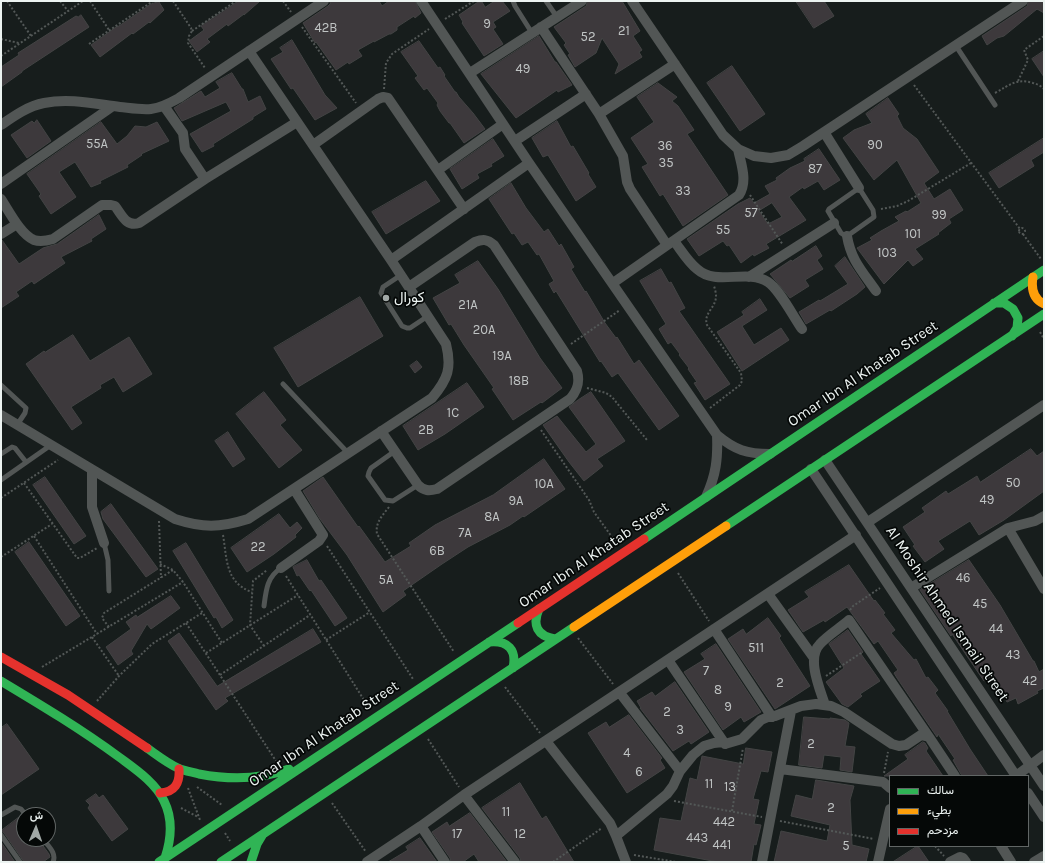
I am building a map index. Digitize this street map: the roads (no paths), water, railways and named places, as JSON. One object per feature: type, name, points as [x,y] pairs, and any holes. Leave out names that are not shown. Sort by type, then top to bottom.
[{"type":"street","points":[[1,125],[28,108],[43,103],[59,101],[75,101],[138,109],[151,109],[164,106],[211,77],[324,1]]},
{"type":"street","points":[[421,1],[529,163],[717,435],[728,444],[741,451],[755,454],[770,454]]},
{"type":"street","points":[[470,73],[582,1]]},
{"type":"street","points":[[632,1],[723,135],[738,149],[754,156],[771,158],[788,155],[1023,1]]},
{"type":"street","points":[[537,30],[586,94],[599,114],[623,156],[627,182],[630,189],[671,243],[696,269],[712,277],[758,278],[774,286],[802,329]]},
{"type":"street","points":[[1,415],[158,510],[175,519],[193,525],[211,527],[230,525],[248,519],[432,398],[442,386],[448,373],[449,358],[446,344],[391,260],[249,51]]},
{"type":"street","points":[[599,114],[675,64]]},
{"type":"street","points":[[515,142],[586,94]]},
{"type":"street","points":[[313,145],[383,97],[388,98],[464,209]]},
{"type":"street","points":[[1,184],[113,106]]},
{"type":"street","points":[[164,106],[183,133],[185,149],[205,179]]},
{"type":"street","points":[[1,199],[26,236],[35,240],[44,241],[53,239],[102,205],[106,204],[115,206],[126,222],[135,224],[139,223],[205,179],[297,122]]},
{"type":"street","points":[[438,170],[504,124]]},
{"type":"street","points":[[824,132],[859,188]]},
{"type":"street","points":[[613,283],[739,195],[744,186],[738,149]]},
{"type":"street","points":[[391,260],[529,163]]},
{"type":"street","points":[[749,277],[834,223]]},
{"type":"street","points":[[1,234],[17,224]]},
{"type":"street","points":[[847,236],[848,246],[853,258],[876,291]]},
{"type":"street","points":[[381,431],[418,485],[423,490],[430,491],[437,489],[570,399],[579,386],[577,371],[494,245],[489,240],[482,239],[475,242],[409,287]]},
{"type":"street","name":"Omar Ibn Al Khatab Street","points":[[162,860],[706,498],[1044,270]]},
{"type":"street","points":[[1033,277],[1031,286],[1034,296],[1040,303],[1044,304]]},
{"type":"street","points":[[994,303],[1004,303],[1013,309],[1018,318],[1017,328],[1012,336]]},
{"type":"street","points":[[221,862],[1044,314]]},
{"type":"street","points":[[868,522],[1044,405]]},
{"type":"street","points":[[706,498],[713,483],[717,468],[717,435]]},
{"type":"street","name":"Al Moshir Ahmed Ismail Street","points":[[825,460],[1044,786]]},
{"type":"street","points":[[811,469],[1015,775]]},
{"type":"street","points":[[92,470],[92,507],[104,543]]},
{"type":"street","points":[[281,568],[322,538],[323,535],[294,489]]},
{"type":"street","points":[[911,588],[1008,528],[1035,521],[1044,516]]},
{"type":"street","points":[[1008,528],[1044,589]]},
{"type":"street","points":[[371,861],[464,796],[856,535]]},
{"type":"street","points":[[768,594],[814,658]]},
{"type":"street","points":[[539,609],[535,620],[539,632],[544,636],[555,639]]},
{"type":"street","points":[[825,705],[814,669],[815,650],[849,620],[954,775]]},
{"type":"street","points":[[714,629],[772,717]]},
{"type":"street","points":[[489,642],[500,641],[510,647],[515,657],[513,668]]},
{"type":"street","points":[[1,657],[90,709],[180,770],[213,778],[241,779],[283,772],[312,759]]},
{"type":"street","points":[[668,660],[725,744]]},
{"type":"street","points":[[1,681],[58,714],[94,738],[144,778],[160,793],[167,809],[171,829],[168,849],[162,860]]},
{"type":"street","points":[[620,693],[680,771]]},
{"type":"street","points":[[616,836],[667,794],[680,771],[693,755],[704,746],[723,742],[725,744],[742,739],[761,720],[802,706],[816,704],[831,706],[844,712],[889,742],[899,746],[906,745],[921,736],[929,737]]},
{"type":"street","points":[[762,862],[791,711]]},
{"type":"street","points":[[546,741],[610,823],[625,858]]},
{"type":"street","points":[[1017,775],[1044,755]]},
{"type":"street","points":[[780,769],[886,785]]},
{"type":"street","points":[[160,793],[167,793],[173,790],[178,784],[180,770]]},
{"type":"street","points":[[1029,794],[1044,817]]},
{"type":"street","points":[[464,796],[515,862]]},
{"type":"street","points":[[878,862],[889,813]]},
{"type":"street","points":[[421,826],[445,862]]},
{"type":"street","points":[[251,862],[257,844],[263,834]]},
{"type":"street","points":[[1002,847],[1011,862]]},
{"type":"street","points":[[1034,862],[1044,856]]},
{"type":"street","points":[[947,859],[960,857],[964,858],[966,862]]},
{"type":"lane","points":[[513,1],[515,6],[537,30]]},
{"type":"lane","points":[[546,1],[557,17]]},
{"type":"lane","points":[[956,46],[995,105]]},
{"type":"lane","points":[[859,188],[873,210],[874,217],[847,236],[841,233],[834,223],[828,214],[829,209],[859,188]]},
{"type":"lane","points":[[401,275],[383,287],[381,293],[402,326],[410,328],[428,316]]},
{"type":"lane","points":[[283,384],[348,453]]},
{"type":"lane","points":[[1,385],[26,408],[25,413],[18,425]]},
{"type":"lane","points":[[1,480],[51,446]]},
{"type":"lane","points":[[1,454],[12,447],[15,448],[26,462]]},
{"type":"lane","points":[[395,451],[371,468],[368,476],[385,500],[393,501],[418,485]]},
{"type":"lane","points":[[104,543],[108,560],[109,591]]},
{"type":"lane","points":[[264,606],[269,579],[274,572],[281,568]]},
{"type":"lane","points":[[1,815],[16,807]]},
{"type":"lane","points":[[1,835],[20,862]]},
{"type":"lane","points":[[49,847],[54,854],[54,862]]},
{"type":"place","name":"كورال","points":[[386,298]]}]
